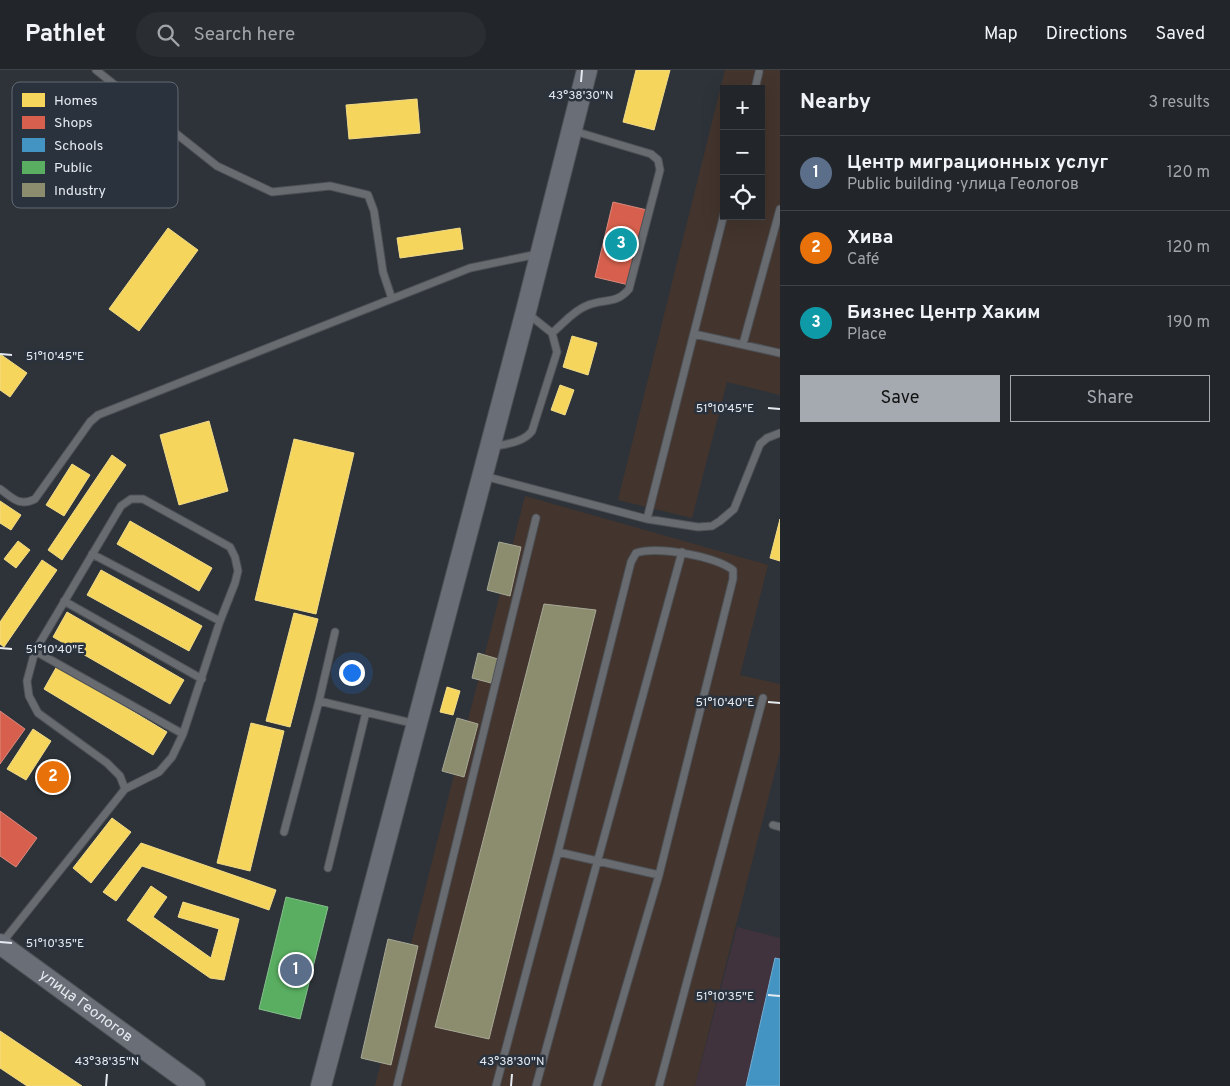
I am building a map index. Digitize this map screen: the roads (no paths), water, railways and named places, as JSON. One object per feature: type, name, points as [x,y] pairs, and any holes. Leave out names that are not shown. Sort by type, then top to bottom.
[{"type":"main road","points":[[321,1086],[526,312],[587,70]]},
{"type":"main road","name":"улица Геологов","points":[[0,944],[195,1086]]},
{"type":"lane","points":[[96,70],[111,82]]},
{"type":"lane","points":[[756,85],[759,72]]},
{"type":"lane","points":[[552,333],[587,305],[622,297],[630,289],[660,170],[658,160],[651,154],[571,130]]},
{"type":"lane","points":[[178,135],[217,166],[272,192],[330,186],[368,195],[374,210],[382,272],[392,299]]},
{"type":"lane","points":[[743,344],[780,209]]},
{"type":"lane","points":[[647,519],[722,220]]},
{"type":"lane","points":[[0,489],[19,502],[27,503],[35,499],[90,422],[98,415],[470,268],[540,253]]},
{"type":"lane","points":[[489,448],[522,440],[532,431],[557,352],[552,333],[526,312]]},
{"type":"lane","points":[[694,334],[780,353]]},
{"type":"lane","points":[[482,476],[647,519],[698,527],[712,526],[734,508],[760,444],[767,438],[780,434]]},
{"type":"lane","points":[[0,944],[125,789],[159,772],[172,757],[183,734],[220,621],[235,583],[238,571],[235,557],[230,547],[143,499],[131,499],[121,506],[35,651],[27,681],[29,696],[38,713],[107,763],[120,776],[125,789]]},
{"type":"lane","points":[[397,1086],[536,518]]},
{"type":"lane","points":[[496,1086],[558,852],[631,562],[636,554],[643,551],[682,552],[726,565],[733,570],[733,579],[659,875],[597,1086]]},
{"type":"lane","points":[[536,1086],[682,552]]},
{"type":"lane","points":[[92,554],[220,621]]},
{"type":"lane","points":[[64,602],[202,679]]},
{"type":"lane","points":[[284,832],[319,701],[335,632]]},
{"type":"lane","points":[[35,651],[183,734]]},
{"type":"lane","points":[[659,1086],[763,698]]},
{"type":"lane","points":[[319,701],[416,724]]},
{"type":"lane","points":[[328,868],[366,712]]},
{"type":"lane","points":[[558,852],[659,875]]},
{"type":"place","name":"Бизнес Центр Хаким","points":[[621,244]]},
{"type":"place","name":"Хива","points":[[53,777]]},
{"type":"place","name":"Центр миграционных услуг","points":[[296,970]]}]
